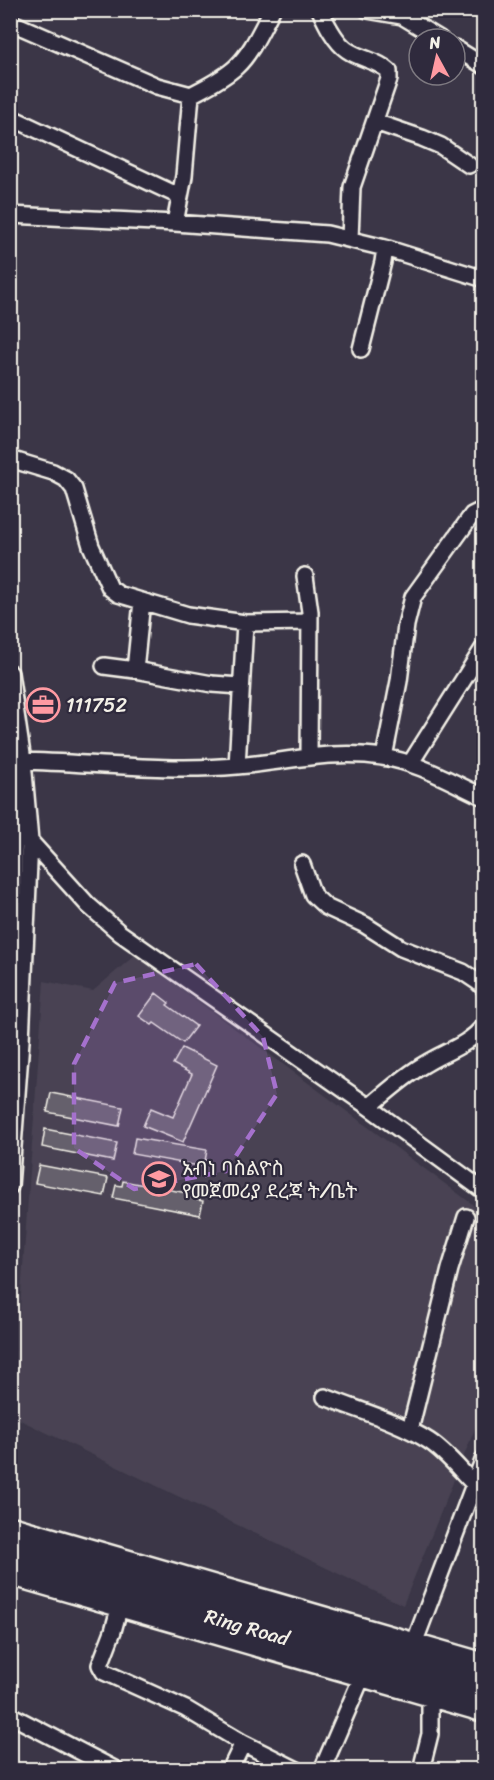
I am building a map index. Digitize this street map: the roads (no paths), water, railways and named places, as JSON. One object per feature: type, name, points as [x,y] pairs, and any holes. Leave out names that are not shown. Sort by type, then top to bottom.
[{"type":"highway","name":"Ring Road","points":[[10,1542],[412,1649],[483,1678]]},
{"type":"highway","name":"Ring Road","points":[[10,1559],[483,1696]]},
{"type":"street","points":[[10,22],[157,86],[190,95],[217,81],[236,67],[252,46],[272,10]]},
{"type":"street","points":[[320,10],[346,50],[383,65],[389,71],[389,79],[352,187],[350,239]]},
{"type":"street","points":[[367,10],[402,16],[420,27]]},
{"type":"street","points":[[402,16],[420,10]]},
{"type":"street","points":[[467,56],[483,66]]},
{"type":"street","points":[[176,223],[184,176],[190,95]]},
{"type":"street","points":[[10,117],[179,196]]},
{"type":"street","points":[[375,122],[441,146],[469,165]]},
{"type":"street","points":[[10,215],[176,223],[327,234],[385,248],[483,279]]},
{"type":"street","points":[[361,349],[385,248]]},
{"type":"street","points":[[10,459],[53,472],[66,479],[74,489],[92,546],[110,588],[118,594],[188,615],[245,622],[310,622]]},
{"type":"street","points":[[384,757],[399,681],[406,625],[413,597],[472,515],[483,512]]},
{"type":"street","points":[[305,576],[309,592],[310,622],[309,756]]},
{"type":"street","points":[[135,670],[142,601]]},
{"type":"street","points":[[237,766],[245,622]]},
{"type":"street","points":[[410,764],[483,647]]},
{"type":"street","points":[[104,666],[212,684],[241,686]]},
{"type":"street","points":[[10,673],[23,761],[18,837],[14,1113],[10,1186]]},
{"type":"street","points":[[23,761],[168,768],[237,766],[309,756],[356,754],[384,757],[410,764],[483,797]]},
{"type":"street","points":[[10,787],[18,837],[12,862],[10,952]]},
{"type":"street","points":[[18,837],[104,921],[369,1107],[483,1191]]},
{"type":"street","points":[[302,864],[314,895],[326,907],[365,925],[401,948],[463,972],[483,988]]},
{"type":"street","points":[[369,1107],[425,1063],[469,1041],[483,1026]]},
{"type":"street","points":[[410,1430],[450,1269],[466,1217]]},
{"type":"street","points":[[325,1397],[410,1430],[437,1448],[473,1483]]},
{"type":"street","points":[[412,1649],[483,1458]]},
{"type":"street","points":[[10,1524],[412,1649],[483,1661]]},
{"type":"street","points":[[10,1577],[483,1714]]},
{"type":"street","points":[[119,1609],[100,1665],[104,1672],[186,1708],[243,1743],[297,1770]]},
{"type":"street","points":[[322,1770],[361,1679]]},
{"type":"street","points":[[421,1770],[430,1734],[430,1698]]},
{"type":"street","points":[[10,1715],[116,1770]]},
{"type":"street","points":[[230,1770],[243,1743]]},
{"type":"place","name":"111752","points":[[43,705]]},
{"type":"place","name":"አብነ ባስልዮስ የመጀመሪያ ደረጃ ት/ቤት","points":[[159,1179]]}]
